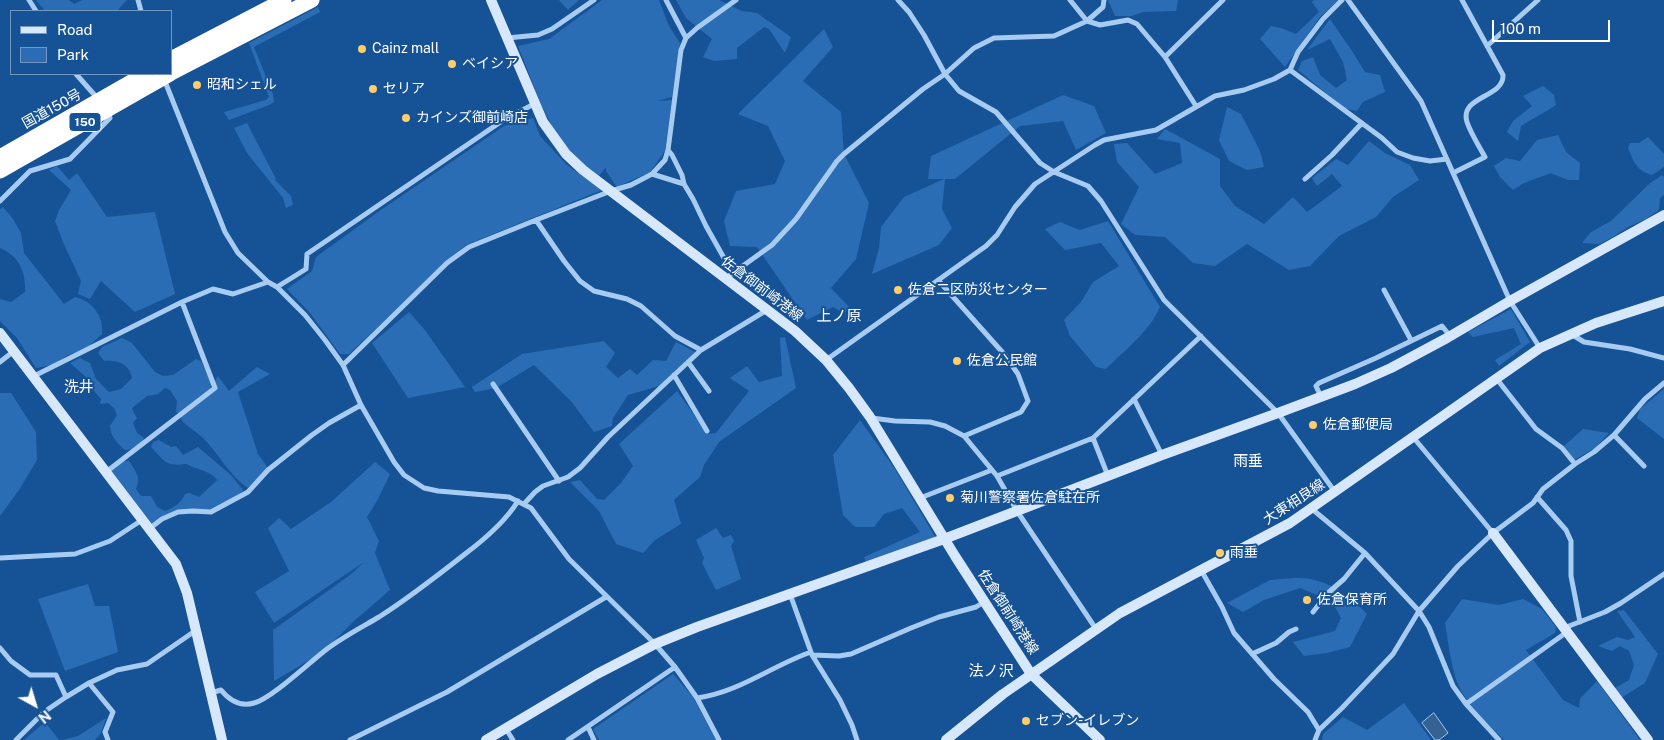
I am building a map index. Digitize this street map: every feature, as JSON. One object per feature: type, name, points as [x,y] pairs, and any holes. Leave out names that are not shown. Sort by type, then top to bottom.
[{"type":"highway","points":[[172,58],[284,0]]},
{"type":"highway","name":"国道150号","points":[[172,72],[312,0]]},
{"type":"highway","name":"国道150号","points":[[0,171],[103,105],[144,75]]},
{"type":"highway","name":"国道150号","points":[[0,157],[167,75]]},
{"type":"street","name":"佐倉御前崎港線","points":[[491,0],[534,104],[543,122],[566,154],[583,170],[611,191],[730,276],[768,310],[795,330],[826,360],[850,388],[870,418],[1031,674],[1100,740]]},
{"type":"street","points":[[507,38],[538,35],[552,29],[594,0]]},
{"type":"street","points":[[666,0],[686,38]]},
{"type":"street","points":[[343,365],[447,263],[469,247],[611,191],[631,185],[652,174],[665,160],[668,150],[681,50],[686,38],[736,0]]},
{"type":"street","points":[[898,0],[924,35],[945,74],[959,91],[996,112],[1040,164],[1088,186],[1101,201],[1164,300],[1278,414],[1336,492]]},
{"type":"street","points":[[1070,0],[1087,21],[1100,25],[1128,20],[1137,24],[1165,57],[1196,106]]},
{"type":"street","points":[[668,150],[682,175],[684,184],[730,276],[772,245],[796,219],[844,154],[923,89],[945,74],[974,48],[994,38],[1054,36],[1087,21],[1102,7],[1104,0]]},
{"type":"street","points":[[1165,57],[1223,0]]},
{"type":"street","points":[[826,360],[986,246],[997,235],[1015,208],[1035,184],[1104,140],[1156,130],[1215,96],[1244,90],[1274,79],[1290,70],[1303,46],[1323,19],[1342,0]]},
{"type":"street","points":[[1348,0],[1421,101],[1510,301],[1540,348]]},
{"type":"street","points":[[1453,173],[1485,157],[1467,122],[1466,113],[1469,106],[1500,86],[1504,81],[1503,74],[1462,0]]},
{"type":"street","points":[[1487,46],[1538,0]]},
{"type":"street","points":[[1290,70],[1382,138],[1397,152],[1413,158],[1430,161],[1447,159]]},
{"type":"street","points":[[0,201],[30,171],[70,159],[110,118],[103,105],[77,75]]},
{"type":"street","points":[[167,75],[225,232],[238,253],[304,315],[343,365],[361,405],[394,462],[404,475],[424,488],[438,491],[509,497],[531,508],[569,559],[655,644],[675,668],[697,698],[719,740]]},
{"type":"street","points":[[276,287],[306,268],[307,254],[502,121],[534,104]]},
{"type":"street","points":[[1305,178],[1332,155],[1362,124]]},
{"type":"street","points":[[652,174],[684,184]]},
{"type":"street","points":[[486,740],[597,674],[655,644],[1278,414],[1391,368],[1664,215]]},
{"type":"street","points":[[536,220],[580,281],[594,291],[627,299],[641,306],[675,336],[701,350]]},
{"type":"street","points":[[938,280],[1004,354],[1018,374],[1028,400],[1021,412],[964,436]]},
{"type":"street","points":[[34,376],[182,302],[213,289],[233,294],[268,282]]},
{"type":"street","points":[[1384,290],[1411,340]]},
{"type":"street","name":"大東相良線","points":[[946,740],[1003,694],[1096,629],[1148,597],[1290,523],[1540,348],[1619,315],[1664,301]]},
{"type":"street","points":[[106,473],[215,388],[182,302]]},
{"type":"street","points":[[524,504],[539,489],[568,478],[580,468],[608,438],[701,350],[768,310]]},
{"type":"street","points":[[1321,397],[1316,386],[1319,383],[1442,326],[1450,336]]},
{"type":"street","points":[[0,334],[176,564],[188,593],[222,740]]},
{"type":"street","points":[[1570,334],[1584,342],[1630,348],[1664,358]]},
{"type":"street","points":[[997,476],[1093,438],[1201,336]]},
{"type":"street","points":[[0,362],[14,352]]},
{"type":"street","points":[[688,362],[709,391]]},
{"type":"street","points":[[674,375],[707,431]]},
{"type":"street","points":[[1496,378],[1536,429],[1562,448],[1575,464]]},
{"type":"street","points":[[1315,740],[1319,730],[1393,654],[1419,611],[1458,566],[1493,533],[1533,503],[1543,489],[1614,435],[1645,399],[1664,383]]},
{"type":"street","points":[[493,384],[559,481]]},
{"type":"street","points":[[1134,399],[1162,456]]},
{"type":"street","points":[[150,529],[162,518],[178,512],[211,512],[248,492],[268,470],[312,435],[361,405]]},
{"type":"street","points":[[870,418],[930,422],[945,426],[964,436],[997,476],[1017,511],[1096,629]]},
{"type":"street","points":[[1614,435],[1644,466]]},
{"type":"street","points":[[1412,437],[1493,533],[1648,740]]},
{"type":"street","points":[[1093,438],[1108,476]]},
{"type":"street","points":[[919,498],[992,470]]},
{"type":"street","points":[[1538,497],[1566,530],[1571,541],[1571,576],[1580,622]]},
{"type":"street","points":[[211,693],[221,690],[227,698],[239,704],[254,703],[270,694],[328,648],[380,616],[439,575],[483,541],[511,513],[518,500]]},
{"type":"street","points":[[1312,509],[1366,554],[1419,611],[1429,627],[1453,686],[1466,704],[1499,740]]},
{"type":"street","points":[[0,558],[75,554],[110,541],[142,520]]},
{"type":"street","points":[[1313,612],[1328,593],[1344,579],[1366,554]]},
{"type":"street","points":[[1201,570],[1234,633],[1274,679],[1308,712],[1319,730]]},
{"type":"street","points":[[1466,704],[1565,630],[1621,603],[1664,574]]},
{"type":"street","points":[[790,594],[812,653],[840,700],[857,740]]},
{"type":"street","points":[[350,740],[447,692],[606,597]]},
{"type":"street","points":[[697,698],[712,695],[750,681],[794,658],[812,653],[839,656],[851,654],[918,625],[976,607],[985,602]]},
{"type":"street","points":[[1252,654],[1276,643],[1289,632],[1296,629]]},
{"type":"street","points":[[16,740],[44,712],[89,683],[117,670],[146,664],[196,631]]},
{"type":"street","points":[[0,648],[11,661],[30,675],[56,675],[66,697]]},
{"type":"street","points":[[568,740],[675,668]]},
{"type":"street","points":[[89,683],[113,712],[105,732],[108,740]]},
{"type":"street","points":[[588,727],[594,740]]},
{"type":"street","points":[[506,729],[513,740]]},
{"type":"green space","points":[[36,0],[69,0],[74,4],[82,0],[127,0],[118,10],[44,10]]},
{"type":"green space","points":[[559,0],[579,0],[568,10]]},
{"type":"green space","points":[[602,0],[659,0],[669,26],[680,43],[672,97],[657,101],[672,100],[665,151],[650,172],[617,187],[606,171],[606,167],[599,176],[577,160],[566,149],[551,125],[518,46],[549,39]]},
{"type":"green space","points":[[676,0],[719,0],[742,11],[757,13],[791,37],[785,53],[769,29],[764,27],[737,48],[737,59],[714,61],[703,57],[712,39],[686,18]]},
{"type":"green space","points":[[1108,0],[1178,0],[1176,11],[1143,12],[1132,16],[1115,16]]},
{"type":"green space","points":[[1314,0],[1338,0],[1320,17],[1285,67],[1260,39],[1271,26],[1296,34],[1319,12],[1312,2]]},
{"type":"green space","points":[[318,7],[320,12],[254,47],[273,94],[274,102],[229,120],[224,112],[266,100],[269,97],[249,43]]},
{"type":"green space","points":[[1330,19],[1365,72],[1380,75],[1385,92],[1363,102],[1357,111],[1341,108],[1332,98],[1298,70],[1302,61],[1313,57],[1320,75],[1336,88],[1347,80],[1343,62],[1330,39],[1307,50]]},
{"type":"green space","points":[[824,29],[833,47],[803,81],[841,112],[844,154],[869,203],[856,259],[831,288],[850,308],[844,313],[833,307],[807,320],[757,247],[730,246],[724,221],[736,191],[775,184],[785,161],[768,126],[738,114]]},
{"type":"green space","points":[[1543,86],[1554,95],[1556,105],[1521,126],[1518,141],[1507,132],[1513,121],[1532,106],[1523,96]]},
{"type":"green space","points":[[1063,95],[1094,106],[1106,133],[1076,150],[1063,121],[1020,126],[955,179],[945,179],[942,209],[952,228],[939,245],[872,274],[879,248],[881,227],[904,197],[944,179],[928,179],[931,156]]},
{"type":"green space","points":[[1227,107],[1241,114],[1260,151],[1264,167],[1247,170],[1229,161],[1219,140]]},
{"type":"green space","points":[[533,118],[540,136],[567,165],[602,190],[466,245],[349,354],[340,354],[310,313],[287,289],[312,271],[316,257],[378,212],[504,126]]},
{"type":"green space","points":[[247,123],[275,180],[291,196],[293,205],[286,208],[283,198],[247,153],[234,128]]},
{"type":"green space","points":[[1165,129],[1220,159],[1220,186],[1235,206],[1264,224],[1293,197],[1307,212],[1342,186],[1332,174],[1317,186],[1312,178],[1336,159],[1348,165],[1369,141],[1385,153],[1410,165],[1419,180],[1393,197],[1376,217],[1339,236],[1310,266],[1289,270],[1247,244],[1215,266],[1193,263],[1165,237],[1135,235],[1121,224],[1139,187],[1117,162],[1114,144],[1127,143],[1155,174],[1182,163],[1180,143],[1157,139]]},
{"type":"green space","points":[[1558,135],[1566,152],[1580,163],[1579,180],[1568,180],[1551,173],[1524,183],[1513,190],[1500,177],[1494,166],[1506,158],[1520,161],[1537,140]]},
{"type":"green space","points":[[1648,137],[1664,154],[1664,167],[1652,175],[1639,168],[1628,148],[1630,143],[1639,143]]},
{"type":"green space","points":[[57,166],[69,180],[77,173],[107,217],[155,212],[175,294],[135,312],[101,281],[90,299],[78,294],[81,281],[55,221],[71,190],[49,170]]},
{"type":"green space","points":[[1662,175],[1664,177],[1664,195],[1660,198],[1659,210],[1599,244],[1582,243],[1591,232],[1611,221],[1649,184]]},
{"type":"green space","points":[[3,207],[21,233],[24,253],[64,304],[75,297],[81,299],[92,306],[101,322],[102,334],[88,347],[66,356],[53,365],[36,368],[17,338],[0,321],[0,299],[11,302],[25,292],[23,271],[17,260],[7,251],[0,248],[0,209]]},
{"type":"green space","points":[[1108,221],[1160,307],[1150,325],[1106,369],[1096,367],[1070,336],[1064,320],[1081,302],[1093,282],[1119,266],[1101,243],[1065,250],[1045,229],[1060,222],[1080,230]]},
{"type":"green space","points":[[1511,309],[1530,342],[1499,366],[1495,360],[1521,344],[1514,328],[1473,337],[1468,332]]},
{"type":"green space","points":[[409,312],[425,330],[465,387],[408,398],[372,343]]},
{"type":"green space","points":[[785,337],[796,388],[719,442],[704,465],[700,477],[674,500],[681,524],[655,540],[643,553],[616,544],[599,511],[570,482],[580,480],[597,499],[604,500],[621,483],[633,466],[619,444],[677,391],[708,434],[716,433],[749,391],[730,378],[747,366],[759,382],[782,376],[780,338]]},
{"type":"green space","points":[[122,338],[132,343],[155,372],[163,376],[173,375],[196,359],[201,361],[211,383],[211,389],[215,388],[215,381],[218,376],[229,391],[257,367],[270,374],[238,392],[258,454],[268,468],[248,488],[230,472],[205,440],[182,420],[179,416],[180,414],[176,412],[177,401],[170,390],[165,388],[158,394],[147,396],[132,408],[137,418],[133,423],[137,433],[144,438],[141,443],[134,448],[125,450],[117,442],[113,437],[110,426],[117,415],[114,408],[108,403],[100,404],[101,399],[88,384],[87,378],[70,363],[80,358],[90,363],[96,379],[109,392],[121,389],[132,378],[128,369],[118,362],[104,361],[98,353],[102,347]]},
{"type":"green space","points":[[604,341],[615,353],[606,367],[618,378],[630,369],[637,375],[653,360],[666,361],[676,342],[695,352],[663,385],[628,395],[613,418],[612,426],[594,432],[571,401],[534,365],[496,388],[475,392],[472,387],[522,354]]},
{"type":"green space","points":[[1664,389],[1664,439],[1637,418],[1640,409]]},
{"type":"green space","points":[[0,393],[11,393],[36,432],[37,460],[19,490],[0,516]]},
{"type":"green space","points":[[860,420],[895,469],[937,540],[867,565],[864,557],[920,532],[902,508],[884,514],[874,527],[855,527],[843,515],[833,455]]},
{"type":"green space","points":[[1583,429],[1609,433],[1595,448],[1574,460],[1564,446]]},
{"type":"green space","points":[[159,440],[171,447],[176,446],[183,455],[198,447],[231,475],[243,490],[216,509],[178,512],[149,528],[106,475],[118,461],[129,461],[137,474],[136,489],[141,496],[151,496],[157,507],[165,511],[177,505],[185,494],[189,493],[199,497],[217,480],[207,472],[186,464],[174,465],[166,462],[151,447],[153,442]]},
{"type":"green space","points":[[375,462],[390,474],[367,517],[379,541],[375,553],[390,590],[353,622],[323,652],[274,681],[273,630],[350,575],[364,562],[274,623],[255,592],[289,571],[268,528],[279,518],[291,529],[331,502]]},
{"type":"green space","points":[[716,528],[723,538],[731,535],[734,541],[731,546],[741,579],[716,590],[702,563],[704,558],[696,540]]},
{"type":"green space","points":[[1309,579],[1329,585],[1356,603],[1367,614],[1350,647],[1304,656],[1293,642],[1335,631],[1341,618],[1332,601],[1300,588],[1264,600],[1243,612],[1227,603],[1270,580]]},
{"type":"green space","points":[[88,584],[95,606],[109,606],[118,652],[65,671],[38,599]]},
{"type":"green space","points":[[1462,599],[1499,605],[1523,599],[1542,609],[1556,627],[1555,633],[1526,650],[1563,700],[1579,708],[1580,699],[1597,681],[1640,740],[1504,740],[1472,706],[1463,694],[1456,678],[1445,623]]},
{"type":"green space","points":[[1624,610],[1658,654],[1645,683],[1621,698],[1615,688],[1629,680],[1634,665],[1629,651],[1620,646],[1612,651],[1598,646],[1617,637],[1628,640],[1635,637],[1617,611]]},
{"type":"green space","points":[[673,674],[693,697],[716,740],[599,740],[593,729]]},
{"type":"green space","points":[[1404,703],[1431,740],[1322,740],[1323,734],[1343,717],[1367,730]]},
{"type":"green space","points":[[106,718],[101,733],[95,740],[62,740],[78,736]]},
{"type":"green space","points":[[45,722],[59,740],[24,740]]},
{"type":"shaded area","points":[[1434,713],[1448,733],[1439,740],[1435,740],[1422,723]]},
{"type":"place","name":"Cainz mall","points":[[362,49]]},
{"type":"place","name":"ベイシア","points":[[452,64]]},
{"type":"place","name":"昭和シェル","points":[[197,85]]},
{"type":"place","name":"セリア","points":[[373,89]]},
{"type":"place","name":"カインズ御前崎店","points":[[406,118]]},
{"type":"place","name":"佐倉二区防災センター","points":[[898,290]]},
{"type":"place","name":"佐倉公民館","points":[[957,361]]},
{"type":"place","name":"佐倉郵便局","points":[[1313,425]]},
{"type":"place","name":"菊川警察署佐倉駐在所","points":[[950,498]]},
{"type":"place","name":"雨垂","points":[[1220,553]]},
{"type":"place","name":"佐倉保育所","points":[[1307,600]]},
{"type":"place","name":"セブン-イレブン","points":[[1026,721]]},
{"type":"district","name":"上ノ原","points":[[839,316]]},
{"type":"district","name":"洗井","points":[[79,387]]},
{"type":"district","name":"雨垂","points":[[1248,461]]},
{"type":"district","name":"法ノ沢","points":[[991,671]]}]
